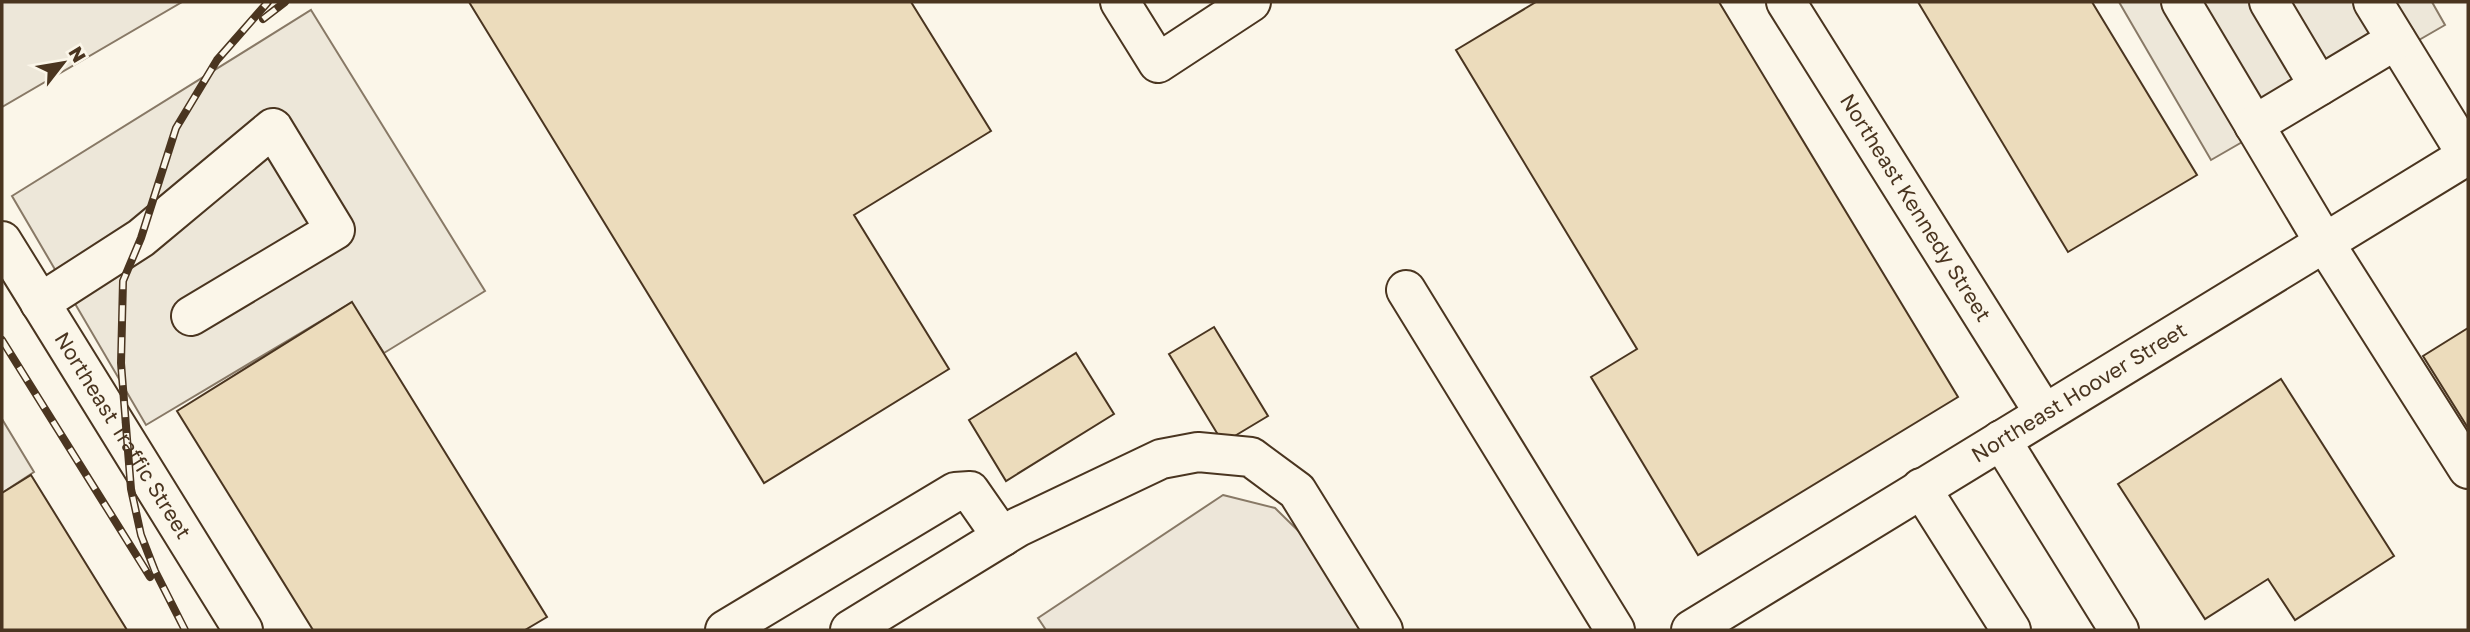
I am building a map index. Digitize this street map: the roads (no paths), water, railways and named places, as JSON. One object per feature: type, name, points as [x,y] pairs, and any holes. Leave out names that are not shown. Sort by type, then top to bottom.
[{"type":"street","points":[[1120,2],[1158,63],[1251,2]]},
{"type":"street","name":"Northeast Kennedy Street","points":[[1786,2],[2044,414]]},
{"type":"street","points":[[2180,2],[2324,242],[2468,469]]},
{"type":"street","points":[[2269,2],[2319,86]]},
{"type":"street","points":[[2372,2],[2468,155]]},
{"type":"street","points":[[2254,125],[2396,40]]},
{"type":"street","points":[[40,303],[141,238],[273,128],[335,230],[191,316]]},
{"type":"street","name":"Northeast Hoover Street","points":[[1691,630],[2468,155]]},
{"type":"street","name":"Northeast Traffic Street","points":[[2,241],[243,630]]},
{"type":"street","points":[[1406,290],[1615,630]]},
{"type":"street","points":[[2001,440],[2119,630]]},
{"type":"street","points":[[850,630],[1002,537],[1161,459],[1198,452],[1251,457],[1297,491],[1383,630]]},
{"type":"street","points":[[1922,488],[2011,630]]},
{"type":"street","points":[[724,630],[955,492],[970,491],[1002,537]]},
{"type":"railway","points":[[185,630],[155,571],[141,535],[131,489],[121,363],[123,281],[141,238],[176,128],[217,60],[268,2]]},
{"type":"railway","points":[[263,19],[285,2]]},
{"type":"railway","points":[[2,340],[150,577]]}]
